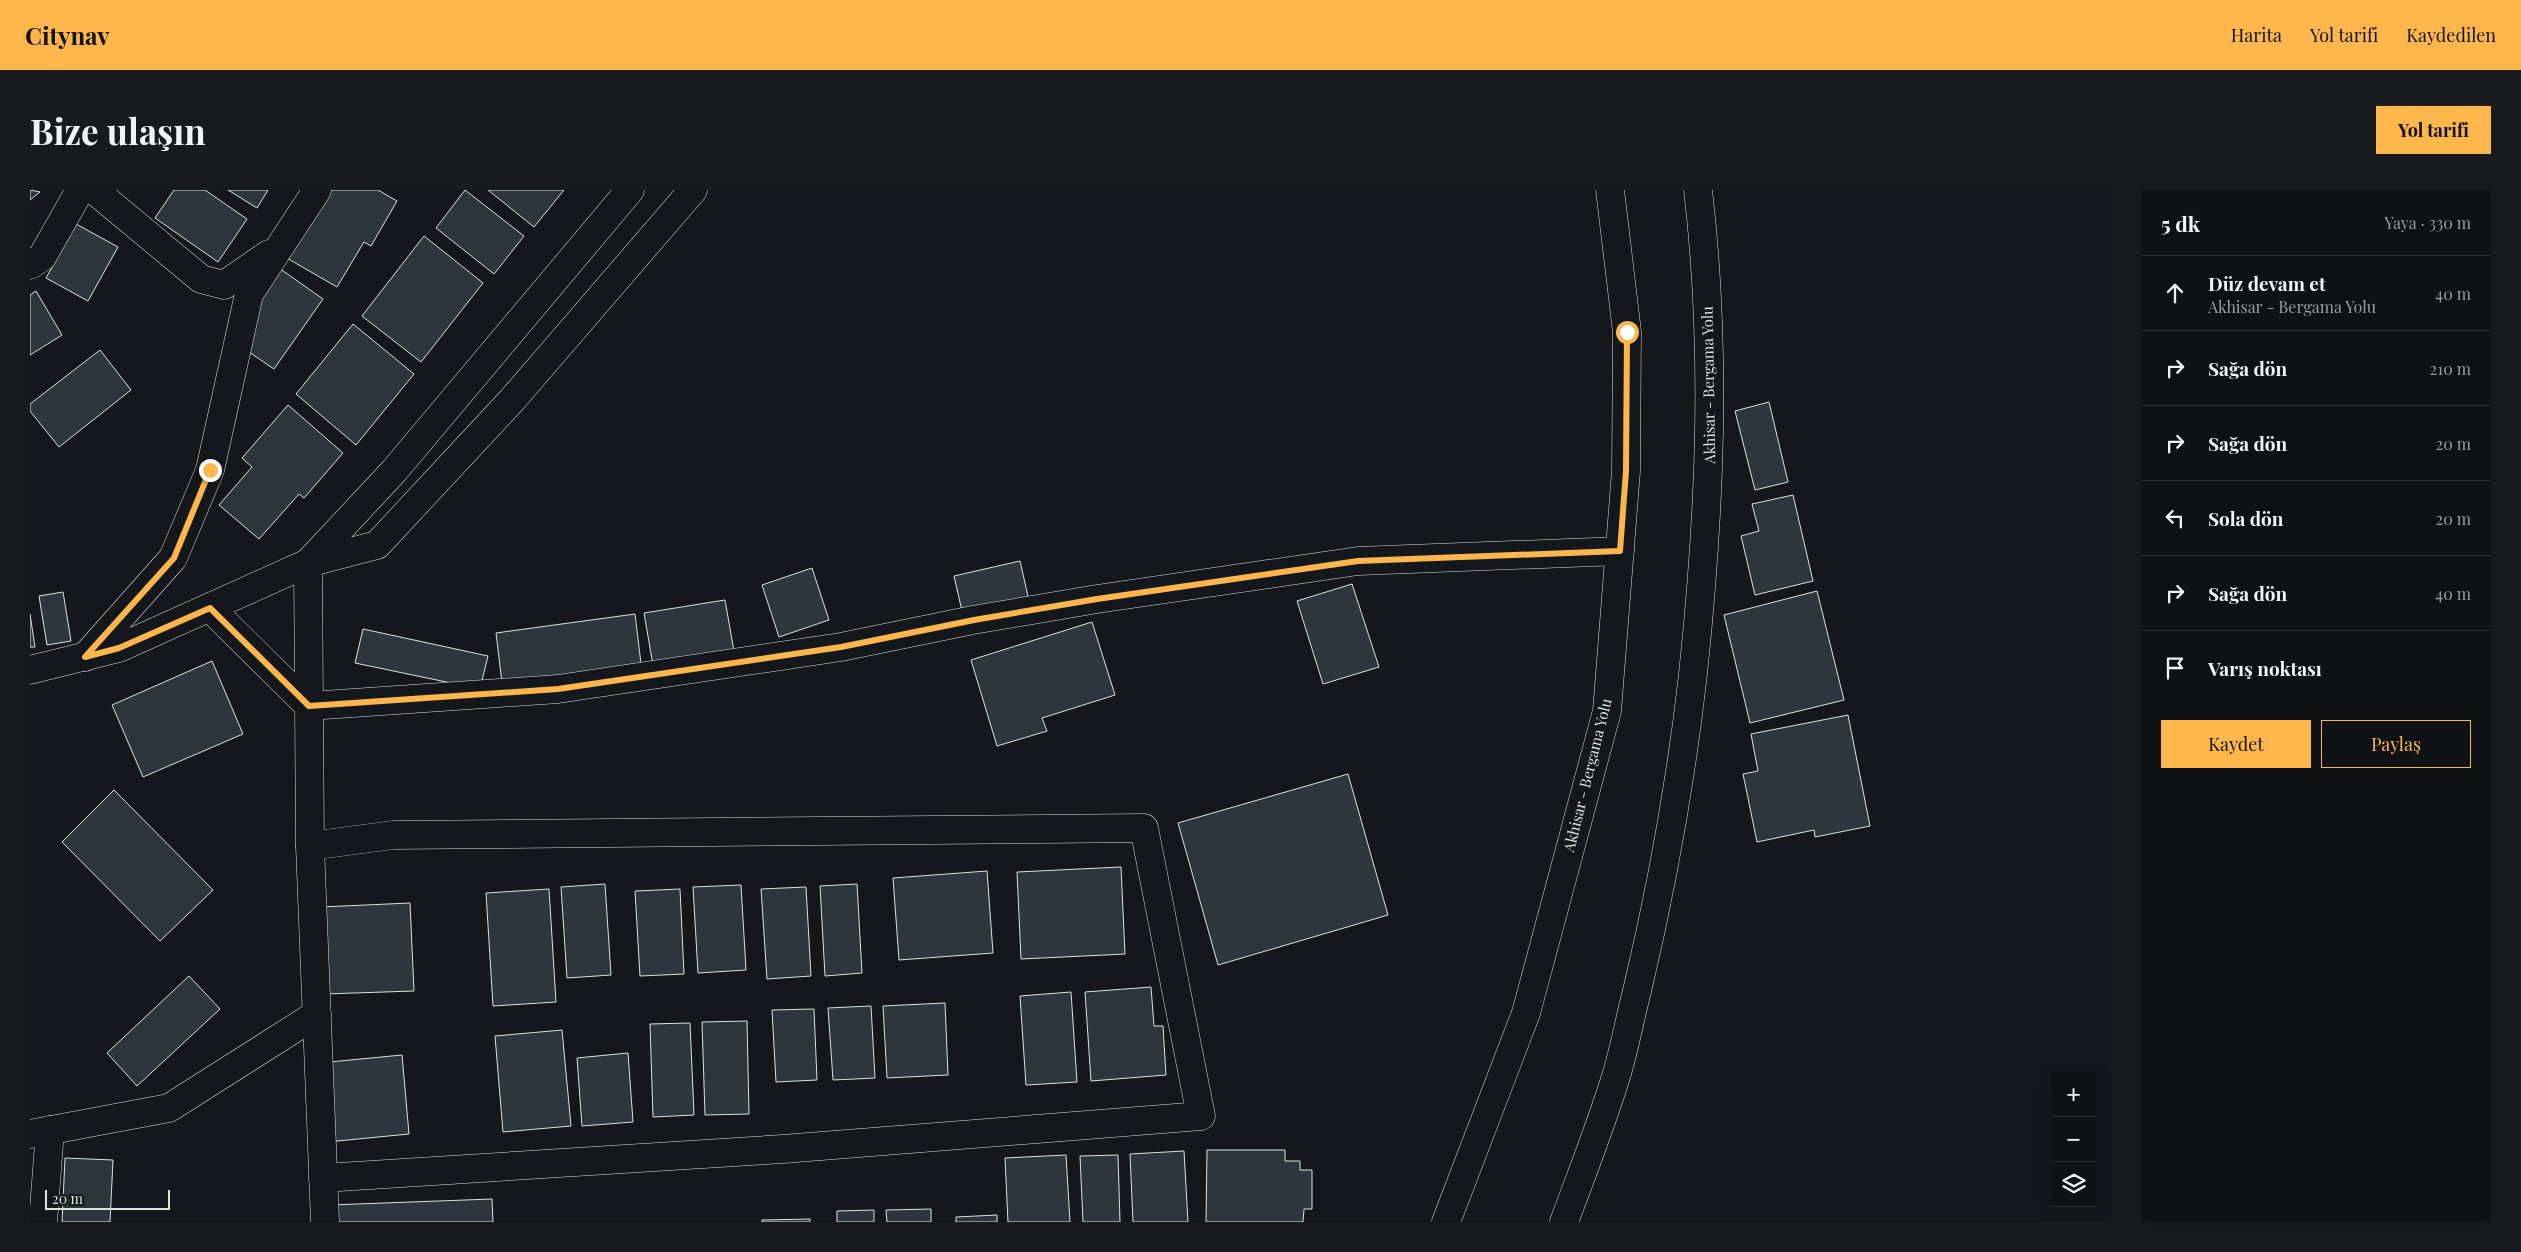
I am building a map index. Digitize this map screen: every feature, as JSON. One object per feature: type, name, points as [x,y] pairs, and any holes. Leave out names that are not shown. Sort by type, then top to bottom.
[{"type":"street","points":[[30,265],[42,257],[80,190]]},
{"type":"street","points":[[94,190],[201,279],[224,285],[280,246]]},
{"type":"street","points":[[85,657],[174,558],[210,470],[248,294],[317,190]]},
{"type":"street","points":[[325,1222],[310,846],[308,563],[394,471],[630,190]]},
{"type":"street","points":[[30,670],[119,648],[308,563],[377,545],[512,400],[693,190]]},
{"type":"street","name":"Akhisar - Bergama Yolu","points":[[1446,1222],[1526,1012],[1606,710],[1626,471],[1627,332],[1610,190]]},
{"type":"street","name":"Akhisar - Bergama Yolu","points":[[1564,1222],[1617,1073],[1657,907],[1682,766],[1698,630],[1709,492],[1710,366],[1703,228],[1698,190]]},
{"type":"street","points":[[210,608],[309,706],[558,689],[841,647],[974,620],[1097,599],[1358,561],[1620,551]]},
{"type":"street","points":[[310,846],[393,835],[1144,828],[1200,1116],[783,1149],[323,1178]]},
{"type":"street","points":[[42,1222],[40,1132],[168,1108],[317,1014]]},
{"type":"building","points":[[30,190],[40,192],[30,200]]},
{"type":"building","points":[[174,190],[205,190],[247,219],[218,262],[155,218]]},
{"type":"building","points":[[228,190],[268,190],[257,208]]},
{"type":"building","points":[[324,190],[378,190],[397,201],[371,246],[364,242],[337,287],[285,257]]},
{"type":"building","points":[[465,190],[524,236],[494,274],[436,228]]},
{"type":"building","points":[[488,190],[564,190],[534,227]]},
{"type":"building","points":[[76,224],[118,247],[88,301],[46,278]]},
{"type":"building","points":[[424,236],[483,283],[421,362],[362,316]]},
{"type":"building","points":[[279,268],[323,299],[274,369],[246,350],[246,316]]},
{"type":"building","points":[[36,291],[62,335],[30,355],[30,295]]},
{"type":"building","points":[[353,324],[414,374],[356,445],[296,394]]},
{"type":"building","points":[[100,350],[131,390],[59,447],[30,411],[30,404]]},
{"type":"building","points":[[1769,402],[1788,482],[1755,490],[1735,411]]},
{"type":"building","points":[[288,405],[343,453],[304,498],[299,494],[259,539],[219,505],[252,467],[242,458]]},
{"type":"building","points":[[1793,495],[1813,581],[1755,595],[1741,536],[1759,531],[1752,504]]},
{"type":"building","points":[[1020,561],[1030,605],[964,620],[954,576]]},
{"type":"building","points":[[812,568],[829,620],[779,637],[762,585]]},
{"type":"building","points":[[1352,584],[1379,667],[1323,684],[1297,601]]},
{"type":"building","points":[[1817,591],[1844,700],[1750,723],[1724,615]]},
{"type":"building","points":[[63,592],[71,641],[47,645],[39,596]]},
{"type":"building","points":[[725,600],[735,657],[654,671],[644,613]]},
{"type":"building","points":[[30,614],[35,647],[30,647]]},
{"type":"building","points":[[635,614],[642,672],[503,691],[496,633]]},
{"type":"building","points":[[1092,622],[1115,695],[1042,718],[1047,731],[997,746],[971,660]]},
{"type":"building","points":[[363,629],[488,656],[480,689],[355,663]]},
{"type":"building","points":[[212,661],[243,734],[143,777],[112,705]]},
{"type":"building","points":[[1848,715],[1870,826],[1815,837],[1814,830],[1757,842],[1743,774],[1758,771],[1751,734]]},
{"type":"building","points":[[1348,774],[1388,915],[1218,965],[1178,823]]},
{"type":"building","points":[[114,790],[213,890],[160,941],[62,842]]},
{"type":"building","points":[[1121,867],[1125,954],[1021,959],[1017,872]]},
{"type":"building","points":[[987,871],[993,953],[899,960],[893,878]]},
{"type":"building","points":[[605,884],[611,975],[567,978],[561,887]]},
{"type":"building","points":[[857,884],[862,973],[825,976],[820,886]]},
{"type":"building","points":[[741,885],[746,970],[698,973],[693,887]]},
{"type":"building","points":[[806,887],[811,976],[767,979],[761,889]]},
{"type":"building","points":[[549,889],[556,1002],[493,1006],[486,893]]},
{"type":"building","points":[[680,889],[684,974],[640,976],[635,891]]},
{"type":"building","points":[[410,903],[414,991],[324,994],[321,907]]},
{"type":"building","points":[[189,976],[220,1009],[137,1086],[107,1053]]},
{"type":"building","points":[[1151,987],[1154,1026],[1163,1026],[1166,1075],[1091,1081],[1085,992]]},
{"type":"building","points":[[1071,992],[1077,1082],[1026,1085],[1020,996]]},
{"type":"building","points":[[945,1003],[948,1075],[887,1078],[883,1006]]},
{"type":"building","points":[[871,1006],[875,1078],[833,1080],[828,1008]]},
{"type":"building","points":[[814,1009],[817,1080],[776,1082],[772,1010]]},
{"type":"building","points":[[747,1021],[749,1114],[705,1115],[702,1022]]},
{"type":"building","points":[[690,1023],[694,1115],[653,1117],[650,1024]]},
{"type":"building","points":[[562,1030],[571,1126],[503,1132],[495,1036]]},
{"type":"building","points":[[628,1053],[633,1122],[582,1126],[577,1058]]},
{"type":"building","points":[[402,1055],[409,1134],[327,1142],[319,1063]]},
{"type":"building","points":[[1207,1150],[1285,1150],[1285,1161],[1300,1161],[1300,1170],[1312,1170],[1312,1209],[1304,1209],[1303,1222],[1206,1222]]},
{"type":"building","points":[[1184,1151],[1188,1222],[1133,1222],[1130,1154]]},
{"type":"building","points":[[1066,1155],[1070,1222],[1008,1222],[1005,1158]]},
{"type":"building","points":[[1118,1155],[1120,1222],[1083,1222],[1080,1156]]},
{"type":"building","points":[[65,1158],[113,1160],[110,1222],[62,1222]]},
{"type":"building","points":[[492,1199],[493,1222],[330,1222],[330,1205]]},
{"type":"building","points":[[931,1209],[931,1222],[887,1222],[886,1210]]},
{"type":"building","points":[[874,1210],[874,1222],[837,1222],[837,1211]]},
{"type":"building","points":[[997,1215],[997,1222],[956,1222],[956,1217]]},
{"type":"building","points":[[810,1219],[810,1222],[762,1222],[762,1220]]},
{"type":"route","points":[[210,470],[174,558],[85,657],[119,648],[210,608],[309,706],[558,689],[841,647],[974,620],[1097,599],[1358,561],[1620,551],[1626,471],[1627,332]]}]
